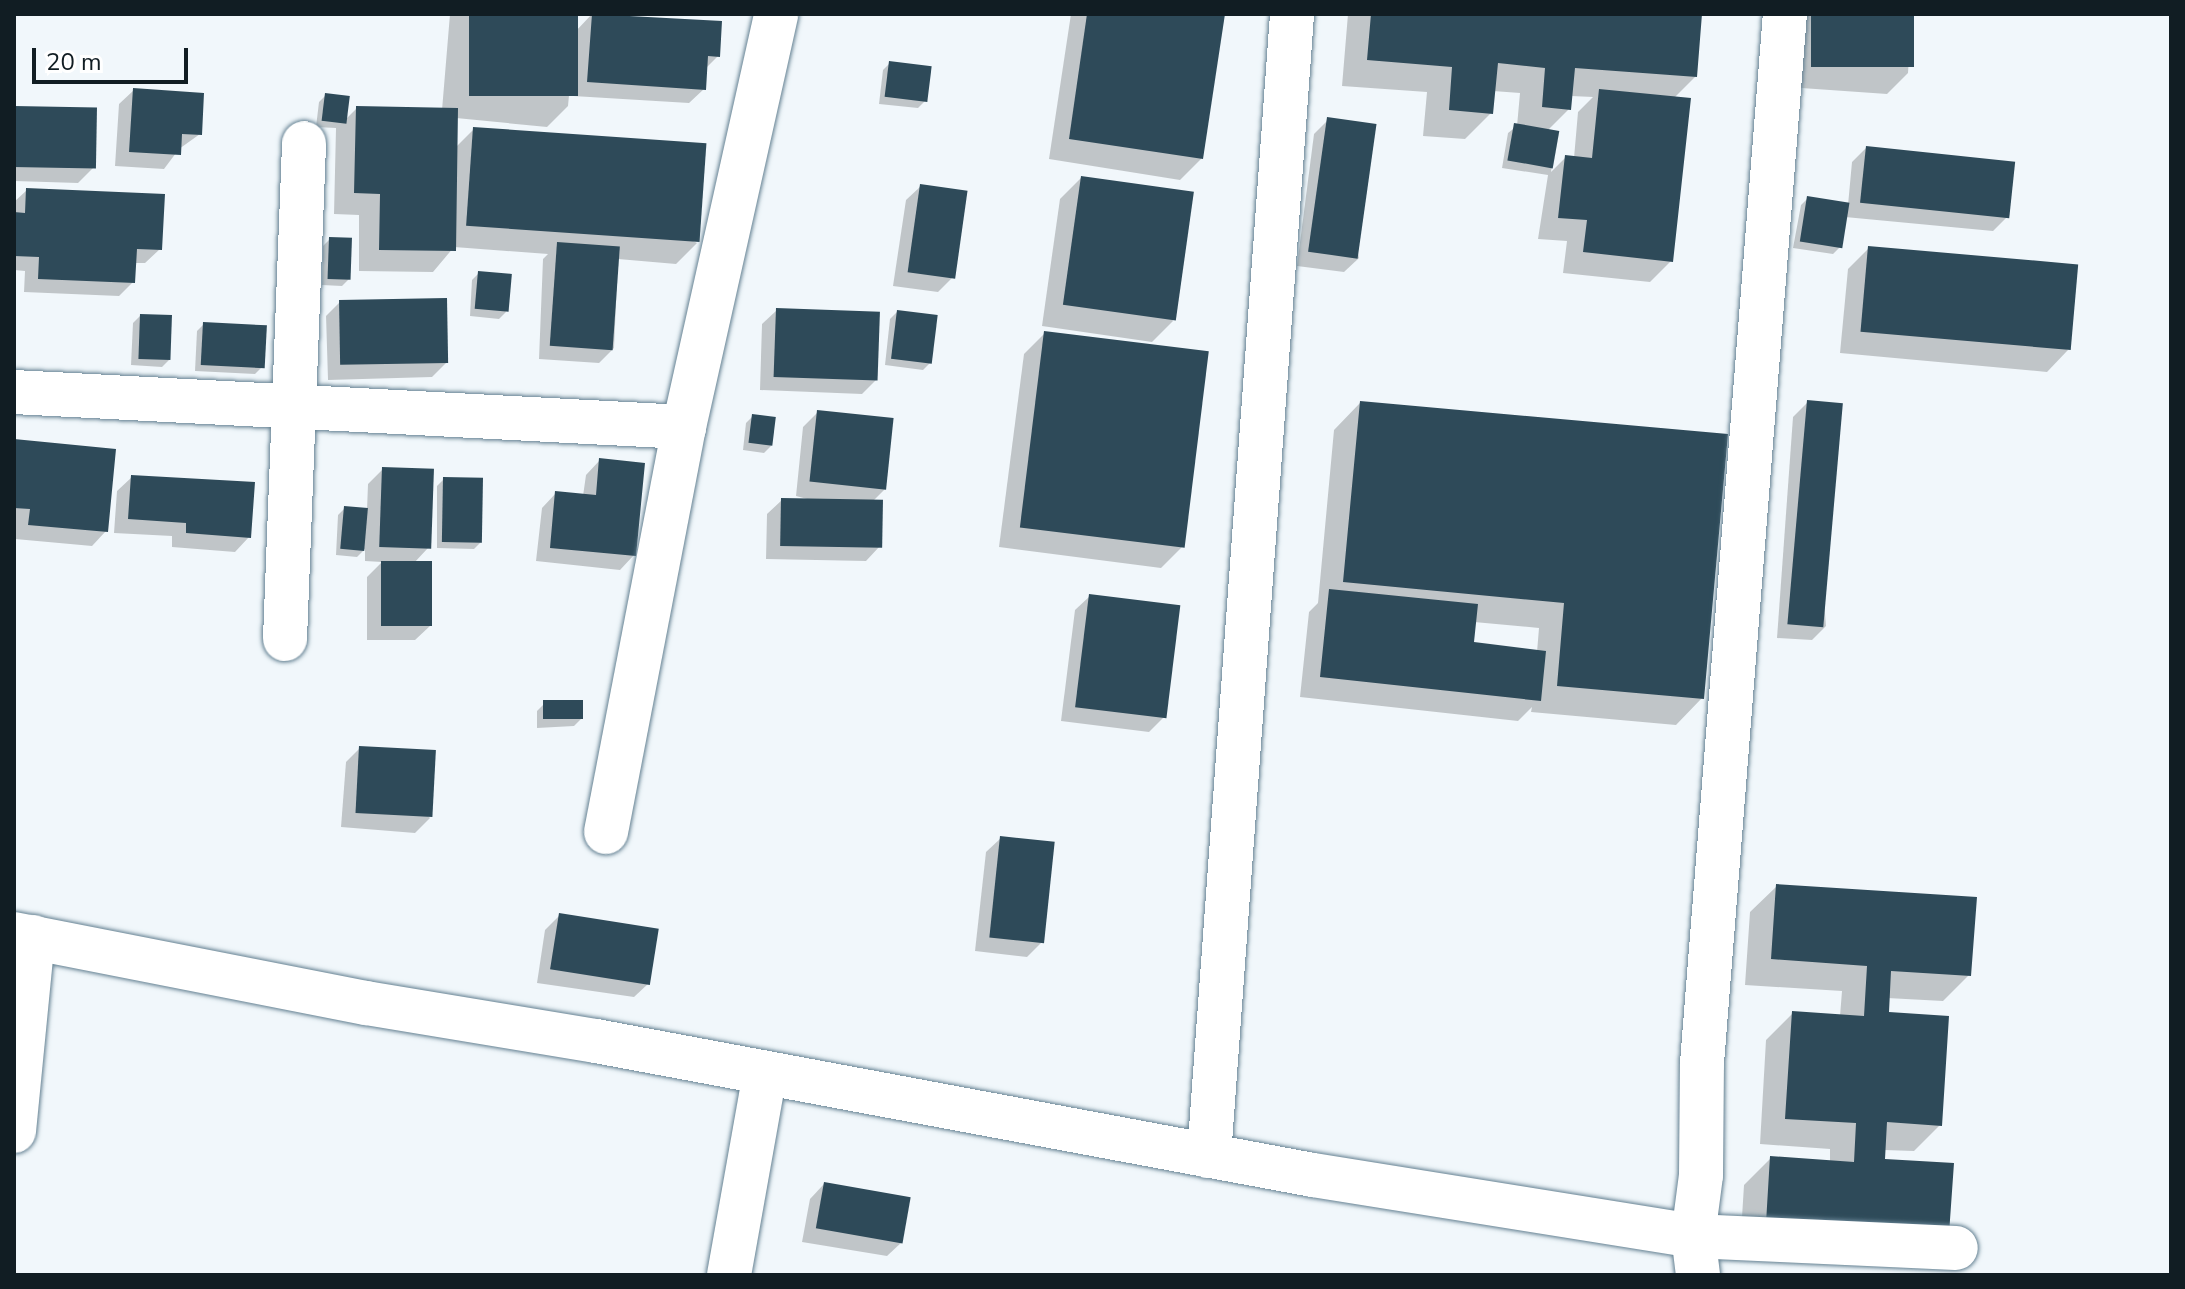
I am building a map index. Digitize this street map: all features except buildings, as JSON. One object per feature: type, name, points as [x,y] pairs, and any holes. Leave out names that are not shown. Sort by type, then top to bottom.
[{"type":"street","points":[[606,832],[684,427],[776,14]]},
{"type":"street","points":[[1209,1156],[1292,14]]},
{"type":"street","points":[[1695,1256],[1785,14]]},
{"type":"street","points":[[285,639],[290,404],[304,143]]},
{"type":"street","points":[[14,392],[290,404],[684,427]]},
{"type":"street","points":[[14,1131],[24,936],[366,1003],[1209,1156],[1695,1256],[1899,1261],[1956,1248]]},
{"type":"street","points":[[729,1275],[765,1073]]}]
